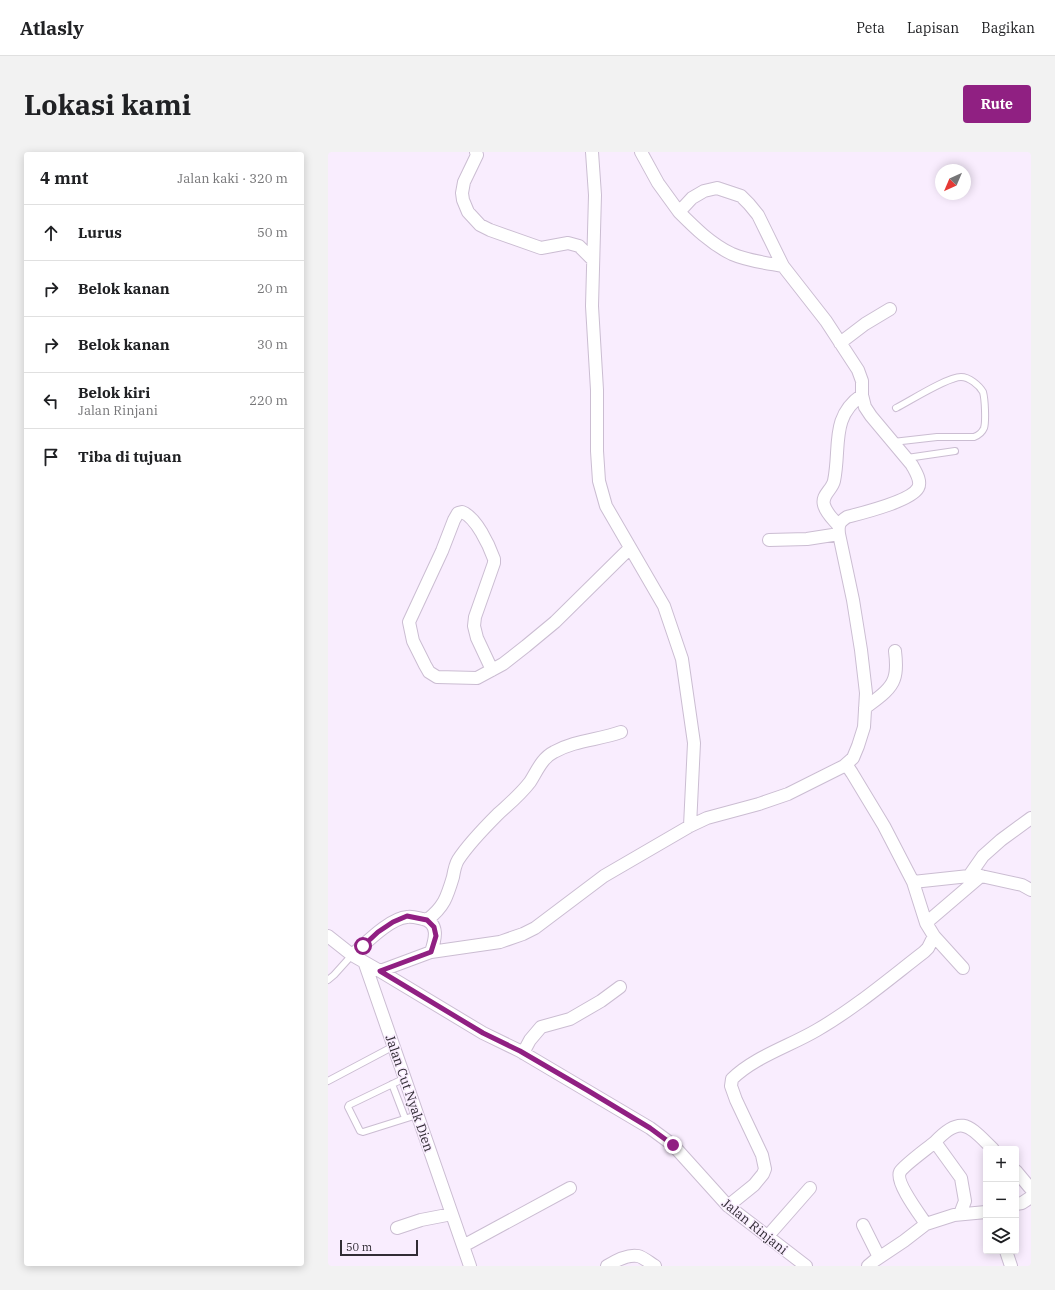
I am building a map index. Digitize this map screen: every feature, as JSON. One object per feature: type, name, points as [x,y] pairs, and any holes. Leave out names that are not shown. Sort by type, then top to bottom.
[{"type":"street","points":[[476,152],[477,155],[464,182],[462,193],[468,212],[480,225],[541,248],[568,243],[579,246],[593,260]]},
{"type":"street","points":[[592,152],[595,195],[592,306],[597,390],[597,451],[599,481],[606,506],[664,606],[682,659],[694,743],[690,826]]},
{"type":"street","points":[[641,152],[658,183],[679,212],[697,230],[719,247],[734,254],[752,260],[783,266]]},
{"type":"street","points":[[380,971],[431,952],[500,942],[524,934],[535,928],[604,876],[690,826],[707,818],[759,804],[788,794],[844,766],[853,758],[858,746],[864,727],[866,693],[853,600],[839,530],[841,520],[890,505],[903,499],[918,489],[920,484],[916,472],[907,458],[871,416],[866,407],[862,394],[862,381],[858,370],[826,322],[783,266],[758,214],[741,196],[717,188],[704,191],[692,198],[679,212]]},
{"type":"street","points":[[840,343],[865,324],[890,308]]},
{"type":"street","points":[[839,530],[826,511],[823,499],[833,483],[840,422],[854,400],[862,394]]},
{"type":"street","points":[[492,670],[477,638],[474,626],[475,617],[494,563],[494,559],[476,524],[466,513],[458,513],[409,622],[413,641],[428,672],[437,677],[477,678],[492,670],[503,664],[555,622],[630,548]]},
{"type":"street","points":[[769,540],[807,539],[839,530]]},
{"type":"street","points":[[865,708],[889,688],[894,679],[896,651]]},
{"type":"street","points":[[427,920],[443,904],[448,894],[457,862],[462,853],[474,838],[520,795],[544,760],[554,752],[576,744],[609,737],[621,732]]},
{"type":"street","points":[[844,766],[852,773],[884,826],[913,882],[926,924],[934,936],[963,968]]},
{"type":"street","points":[[926,924],[975,876],[983,856],[1001,840],[1031,818]]},
{"type":"street","points":[[913,882],[975,876],[1022,885],[1031,890]]},
{"type":"street","points":[[352,955],[378,932],[393,922],[407,916],[427,920],[434,927],[436,936],[431,952]]},
{"type":"street","points":[[328,936],[365,964]]},
{"type":"street","points":[[728,1206],[754,1185],[765,1169],[762,1155],[736,1100],[731,1086],[732,1078],[772,1053],[817,1030],[859,1002],[924,952],[928,948],[934,936]]},
{"type":"street","name":"Jalan Rinjani","points":[[365,964],[380,971],[483,1033],[523,1053],[650,1128],[673,1145],[728,1206],[806,1266]]},
{"type":"street","name":"Jalan Cut Nyak Dien","points":[[365,964],[405,1078],[411,1116],[452,1214],[470,1266]]},
{"type":"street","points":[[523,1053],[530,1040],[541,1027],[570,1019],[601,1001],[620,987]]},
{"type":"street","points":[[926,1224],[907,1197],[899,1178],[899,1174],[904,1167],[948,1131],[958,1126],[966,1125],[990,1146]]},
{"type":"street","points":[[935,1142],[961,1178],[965,1202],[960,1214]]},
{"type":"street","points":[[1019,1175],[1031,1189]]},
{"type":"street","points":[[463,1246],[570,1188]]},
{"type":"street","points":[[767,1237],[810,1188]]},
{"type":"street","points":[[1019,1204],[1031,1197]]},
{"type":"street","points":[[868,1266],[878,1257],[904,1241],[926,1224],[954,1215],[983,1212]]},
{"type":"street","points":[[397,1228],[421,1220],[452,1214]]},
{"type":"street","points":[[863,1225],[878,1257]]},
{"type":"street","points":[[1007,1254],[1011,1266]]},
{"type":"street","points":[[607,1266],[620,1259],[630,1256],[638,1256],[655,1266]]},
{"type":"lane","points":[[893,442],[937,438],[974,437],[978,436],[984,429],[983,392],[981,388],[969,379],[961,377],[939,385],[896,408]]},
{"type":"lane","points":[[907,458],[955,451]]},
{"type":"lane","points":[[328,980],[352,955]]},
{"type":"lane","points":[[328,1081],[394,1046]]},
{"type":"lane","points":[[392,1084],[411,1116],[363,1132],[360,1131],[348,1107],[350,1105],[392,1084],[405,1078]]},
{"type":"route","points":[[363,946],[378,932],[393,922],[407,916],[427,920],[434,927],[436,936],[431,952],[380,971],[483,1033],[520,1051],[587,1090],[650,1128],[673,1145]]}]
